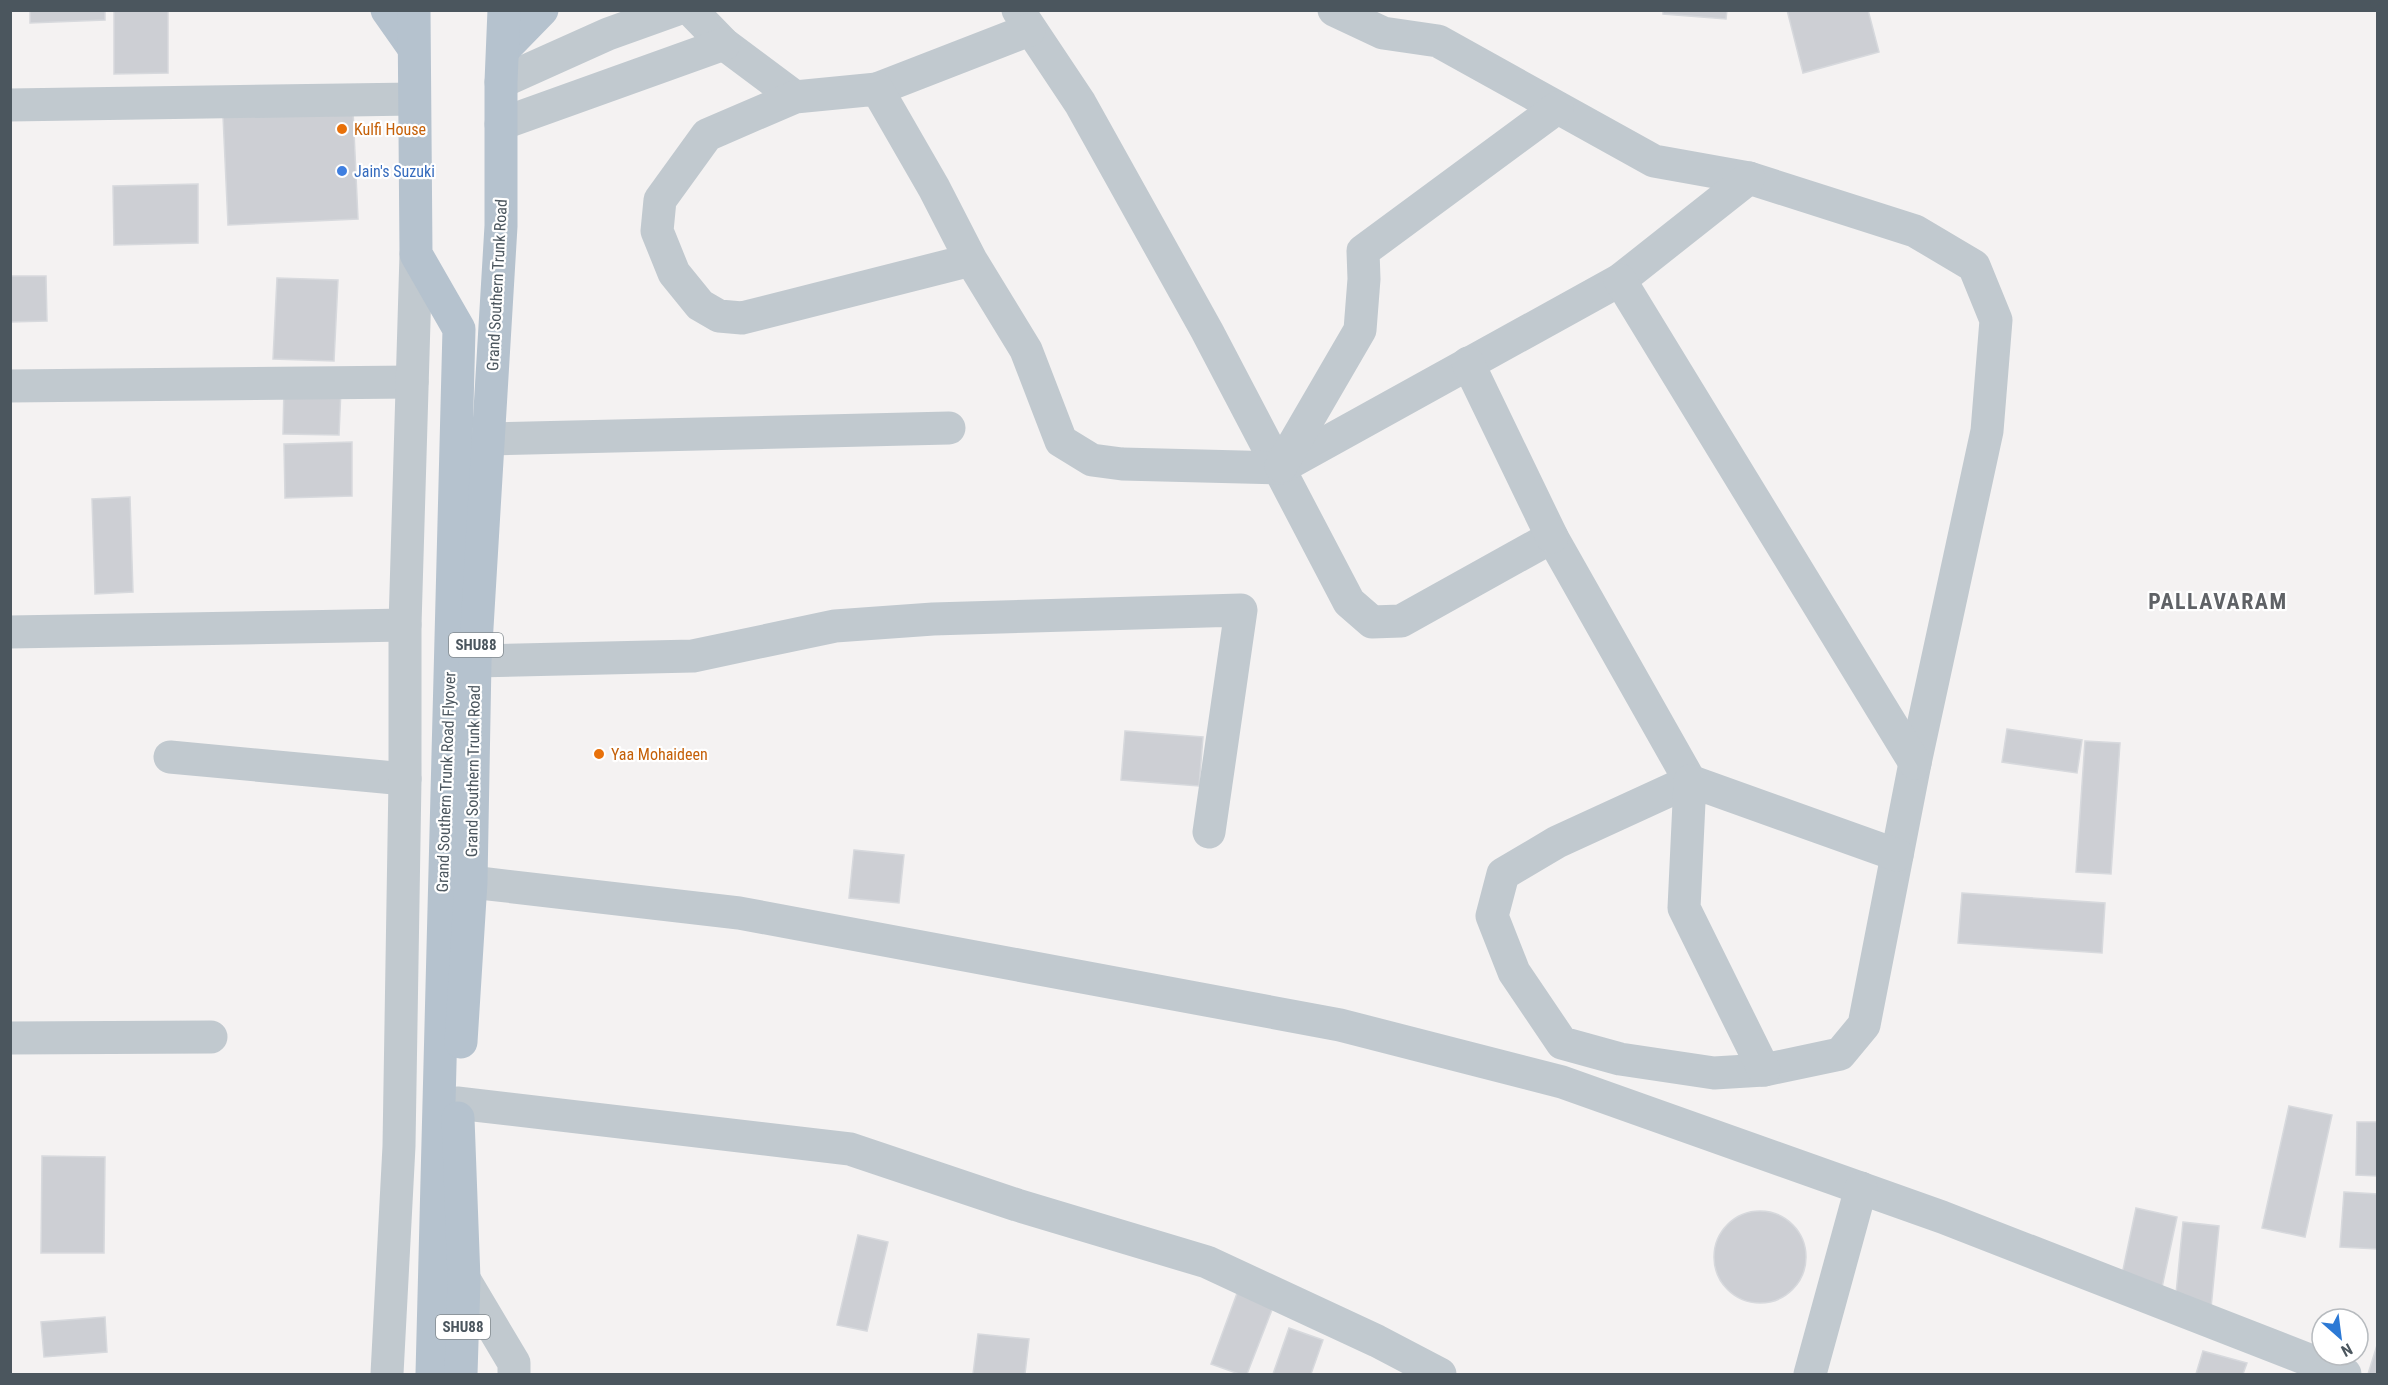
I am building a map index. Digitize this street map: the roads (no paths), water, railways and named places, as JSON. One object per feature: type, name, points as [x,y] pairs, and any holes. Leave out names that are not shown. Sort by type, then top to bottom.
[{"type":"main road","points":[[387,10],[413,47]]},
{"type":"main road","name":"SHU88","points":[[414,10],[416,254]]},
{"type":"main road","name":"Grand Southern Trunk Road","points":[[448,1282],[471,882],[474,661],[501,226],[501,82],[504,10]]},
{"type":"main road","points":[[504,49],[542,10]]},
{"type":"main road","name":"Grand Southern Trunk Road Flyover","points":[[416,254],[459,329],[448,1282]]},
{"type":"main road","name":"SHU88","points":[[432,1374],[448,1282]]},
{"type":"main road","name":"SHU88","points":[[448,1282],[461,1374]]},
{"type":"street","points":[[501,82],[608,34],[675,10]]},
{"type":"street","points":[[691,10],[724,44],[795,98]]},
{"type":"street","points":[[1334,10],[1383,33],[1438,41],[1654,161],[1749,178],[1915,231],[1974,266],[1996,320],[1987,431],[1915,763],[1864,1025],[1840,1054],[1764,1070],[1714,1073],[1620,1059],[1562,1043],[1514,972],[1492,916],[1503,874],[1557,842],[1690,781],[1897,855]]},
{"type":"street","points":[[970,260],[742,318],[719,316],[700,304],[674,273],[657,231],[660,200],[707,135],[795,98],[877,89],[1024,20],[1080,103],[1280,468],[1349,602],[1372,622],[1401,621],[1552,537]]},
{"type":"street","points":[[501,124],[724,44]]},
{"type":"street","points":[[877,89],[934,188],[970,260],[1026,350],[1061,441],[1092,460],[1122,464],[1280,468],[1620,280],[1749,178]]},
{"type":"street","points":[[10,105],[414,99]]},
{"type":"street","points":[[1280,468],[1360,330],[1365,279],[1363,251],[1557,108]]},
{"type":"street","points":[[387,1374],[399,1146],[405,625],[416,254]]},
{"type":"street","points":[[1620,280],[1915,763]]},
{"type":"street","points":[[1468,363],[1552,537],[1690,781],[1684,908],[1764,1070]]},
{"type":"street","points":[[10,386],[412,382]]},
{"type":"street","points":[[488,438],[949,428]]},
{"type":"street","points":[[474,661],[693,656],[835,626],[933,619],[1241,610],[1209,832]]},
{"type":"street","points":[[10,632],[405,625]]},
{"type":"street","points":[[171,757],[405,779]]},
{"type":"street","points":[[471,882],[739,913],[1340,1025],[1562,1082],[1953,1221],[2345,1374]]},
{"type":"street","points":[[10,1038],[211,1037]]},
{"type":"street","points":[[457,1103],[850,1149],[1017,1205],[1207,1262],[1377,1341],[1440,1374]]},
{"type":"street","points":[[1810,1374],[1861,1188]]},
{"type":"street","points":[[448,1282],[514,1363],[514,1374]]},
{"type":"place","name":"Kulfi House","points":[[342,129]]},
{"type":"place","name":"Jain's Suzuki","points":[[342,171]]},
{"type":"place","name":"Yaa Mohaideen","points":[[599,754]]},
{"type":"district","name":"PALLAVARAM","points":[[2218,601]]}]
